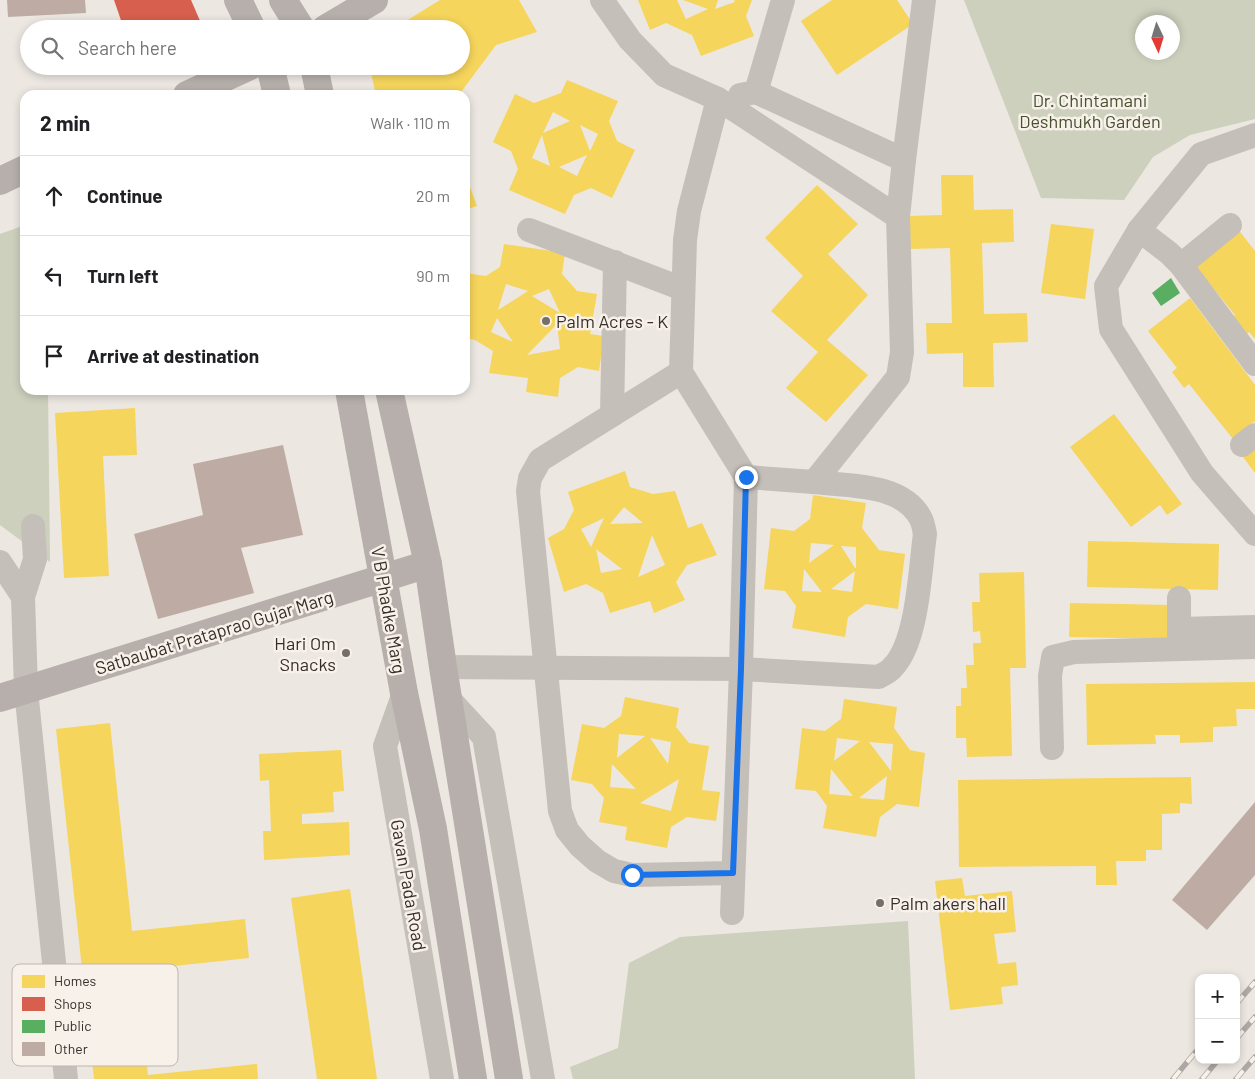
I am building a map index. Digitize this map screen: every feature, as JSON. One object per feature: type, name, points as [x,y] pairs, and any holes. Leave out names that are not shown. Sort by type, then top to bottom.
[{"type":"main road","points":[[238,0],[248,20]]},
{"type":"main road","points":[[283,0],[295,20]]},
{"type":"main road","points":[[340,20],[374,0]]},
{"type":"main road","points":[[198,90],[230,75]]},
{"type":"main road","points":[[272,75],[276,90]]},
{"type":"main road","points":[[316,75],[319,90]]},
{"type":"main road","points":[[0,181],[20,171]]},
{"type":"main road","name":"V B Phadke Marg","points":[[350,395],[404,693],[433,829],[473,1079]]},
{"type":"main road","points":[[390,395],[428,564],[508,1079]]},
{"type":"main road","name":"Satbaubat Prataprao Gujar Marg","points":[[0,698],[428,564]]},
{"type":"street","points":[[602,0],[630,40],[664,75],[718,99],[898,217]]},
{"type":"street","points":[[756,92],[783,0]]},
{"type":"street","points":[[814,482],[898,376],[902,352],[898,217],[924,0]]},
{"type":"street","points":[[718,99],[756,92],[904,160]]},
{"type":"street","points":[[718,99],[689,211],[684,240],[681,372],[746,477],[732,912]]},
{"type":"street","points":[[1255,135],[1201,154],[1140,230],[1106,286],[1111,329],[1202,473],[1255,534]]},
{"type":"street","points":[[1181,265],[1230,225]]},
{"type":"street","points":[[529,230],[683,290]]},
{"type":"street","points":[[1140,230],[1181,265],[1255,364]]},
{"type":"street","points":[[612,416],[615,262]]},
{"type":"street","points":[[681,372],[540,460],[530,478],[528,491],[560,811],[567,830],[580,846],[597,861],[614,871],[632,875],[733,873]]},
{"type":"street","points":[[443,667],[741,669],[879,677],[893,668],[913,628],[925,534],[921,519],[906,500],[884,490],[746,477]]},
{"type":"street","points":[[33,526],[34,559],[22,597],[26,690],[54,964]]},
{"type":"street","points":[[0,562],[22,597]]},
{"type":"street","points":[[1179,639],[1180,598]]},
{"type":"street","points":[[1052,748],[1050,676],[1054,658],[1074,652],[1255,627]]},
{"type":"street","points":[[1179,639],[1255,647]]},
{"type":"street","name":"Gavan Pada Road","points":[[404,693],[385,746],[442,1079]]},
{"type":"street","points":[[448,698],[484,737],[543,1079]]},
{"type":"street","points":[[65,1066],[66,1079]]},
{"type":"green space","name":"Dr. Chintamani Deshmukh Garden","points":[[964,0],[1255,0],[1255,119],[1190,135],[1153,157],[1124,200],[1041,198]]},
{"type":"green space","points":[[20,227],[20,395],[48,395],[50,562],[0,525],[0,234]]},
{"type":"green space","points":[[908,921],[915,1079],[573,1079],[570,1067],[618,1048],[629,963],[680,937]]},
{"type":"building: Homes","points":[[440,0],[519,0],[537,32],[496,45],[462,90],[375,90],[371,75],[470,75],[470,20],[408,20]]},
{"type":"building: Homes","points":[[638,0],[677,0],[686,19],[708,9],[683,0],[718,0],[715,9],[735,2],[734,0],[752,0],[746,16],[754,36],[701,56],[692,35],[666,23],[650,30]]},
{"type":"building: Homes","points":[[832,0],[897,0],[913,24],[837,75],[801,21]]},
{"type":"building: Homes","points":[[567,80],[618,101],[609,121],[617,141],[635,150],[612,198],[591,188],[574,195],[565,214],[509,190],[518,169],[511,151],[493,142],[515,94],[534,103],[561,93]],"holes":[[[553,112],[570,121],[543,133]],[[580,125],[598,134],[590,151]],[[542,135],[550,166],[532,158]],[[587,155],[577,176],[559,167]]]},
{"type":"building: Homes","points":[[941,175],[973,175],[974,210],[1013,209],[1014,242],[982,243],[984,314],[1027,313],[1028,342],[993,343],[994,387],[963,387],[963,353],[927,354],[926,323],[952,323],[950,248],[909,249],[909,216],[942,215]]},
{"type":"building: Homes","points":[[817,185],[858,224],[828,254],[868,295],[827,340],[868,375],[826,422],[786,388],[818,352],[771,311],[803,276],[765,238]]},
{"type":"building: Homes","points":[[470,187],[477,206],[470,208]]},
{"type":"building: Homes","points":[[1051,224],[1094,229],[1085,299],[1041,293]]},
{"type":"building: Homes","points":[[1237,228],[1255,251],[1255,339],[1249,332],[1247,334],[1233,316],[1235,315],[1193,263]]},
{"type":"building: Homes","name":"Palm Acres - K","points":[[504,244],[565,253],[562,274],[577,291],[597,294],[590,334],[604,336],[599,371],[578,367],[560,378],[558,397],[526,392],[528,378],[489,373],[493,351],[470,339],[470,274],[486,276],[500,267]],"holes":[[[506,284],[528,291],[498,310]],[[549,289],[560,313],[532,296]],[[497,318],[513,342],[491,332]],[[557,324],[560,349],[527,355]]]},
{"type":"building: Homes","points":[[1190,298],[1255,385],[1255,421],[1233,439],[1189,384],[1184,388],[1172,372],[1177,368],[1148,331]]},
{"type":"building: Homes","points":[[135,408],[137,455],[103,456],[109,576],[64,578],[55,413]]},
{"type":"building: Homes","points":[[1114,414],[1182,504],[1167,515],[1160,505],[1131,527],[1070,447]]},
{"type":"building: Homes","points":[[1255,442],[1255,473],[1240,453]]},
{"type":"building: Homes","points":[[625,471],[630,487],[653,494],[675,491],[688,528],[702,523],[717,555],[687,565],[676,582],[685,600],[654,613],[650,601],[610,613],[603,593],[586,584],[564,592],[548,538],[564,529],[574,510],[568,492]],"holes":[[[624,507],[643,523],[610,524]],[[604,518],[591,547],[581,529]],[[652,535],[665,565],[638,577]],[[596,549],[622,569],[601,573]]]},
{"type":"building: Homes","points":[[813,495],[866,503],[862,528],[879,550],[905,554],[898,609],[866,604],[848,617],[845,637],[792,628],[796,606],[785,591],[764,589],[771,528],[794,531],[810,519]],"holes":[[[811,543],[834,545],[809,563]],[[841,546],[856,547],[855,568]],[[804,569],[822,592],[802,591]],[[855,571],[852,592],[831,589]]]},
{"type":"building: Homes","points":[[1088,541],[1219,544],[1218,590],[1087,587]]},
{"type":"building: Homes","points":[[1024,572],[1026,668],[1010,668],[1012,756],[967,757],[966,738],[956,738],[956,706],[961,706],[961,688],[967,688],[966,665],[974,665],[973,643],[981,643],[980,631],[973,632],[972,602],[980,602],[979,573]]},
{"type":"building: Homes","points":[[1070,603],[1171,605],[1171,639],[1069,637]]},
{"type":"building: Homes","points":[[1255,682],[1255,709],[1236,709],[1237,726],[1213,727],[1213,742],[1180,743],[1180,735],[1155,735],[1156,744],[1087,745],[1086,684]]},
{"type":"building: Homes","points":[[625,697],[679,708],[676,727],[689,743],[709,746],[702,790],[720,792],[716,821],[687,817],[671,827],[667,848],[625,840],[627,827],[599,822],[604,798],[592,784],[571,780],[582,724],[604,728],[621,716]],"holes":[[[619,734],[645,736],[617,758]],[[650,738],[671,742],[668,764]],[[612,764],[636,789],[610,787]],[[679,779],[671,811],[640,803]]]},
{"type":"building: Homes","points":[[844,699],[897,707],[894,728],[910,750],[925,753],[919,807],[897,804],[880,817],[876,837],[823,828],[827,806],[816,791],[795,789],[802,728],[825,731],[841,719]],"holes":[[[837,738],[860,741],[834,761]],[[869,742],[893,744],[891,771]],[[831,769],[853,796],[829,794]],[[887,776],[884,800],[859,798]]]},
{"type":"building: Homes","points":[[110,723],[132,931],[245,919],[249,958],[178,966],[178,964],[82,964],[56,729]]},
{"type":"building: Homes","points":[[341,750],[344,791],[333,792],[334,812],[302,814],[302,824],[349,822],[350,855],[264,860],[263,831],[271,831],[269,780],[260,781],[259,754]]},
{"type":"building: Homes","points":[[1191,777],[1192,804],[1180,803],[1180,813],[1162,814],[1162,850],[1146,850],[1146,861],[1116,861],[1117,885],[1096,885],[1096,866],[959,867],[958,780]]},
{"type":"building: Homes","points":[[962,878],[965,896],[1012,891],[1016,932],[994,934],[998,964],[1016,962],[1018,985],[1001,987],[1003,1004],[950,1010],[935,881]]},
{"type":"building: Homes","points":[[350,889],[377,1079],[317,1079],[291,898]]},
{"type":"building: Homes","points":[[257,1064],[258,1079],[94,1079],[93,1066],[147,1066],[148,1075]]},
{"type":"building: Shops","points":[[114,0],[191,0],[200,20],[121,20]]},
{"type":"building: Public","points":[[1171,278],[1180,293],[1161,306],[1152,293]]},
{"type":"building: Other","points":[[7,0],[85,0],[86,13],[8,17]]},
{"type":"building: Other","points":[[283,445],[303,535],[241,548],[254,593],[158,619],[134,534],[203,515],[193,464]]},
{"type":"building: Other","points":[[1255,802],[1255,875],[1207,930],[1172,900]]},
{"type":"railway","points":[[1240,999],[1255,982]]},
{"type":"railway","points":[[1240,1034],[1255,1017]]},
{"type":"railway","points":[[1173,1079],[1195,1053]]},
{"type":"railway","points":[[1236,1079],[1255,1057]]},
{"type":"railway","points":[[1202,1079],[1215,1064]]},
{"type":"place","name":"Palm Acres - K","points":[[546,321]]},
{"type":"place","name":"Hari Om Snacks","points":[[346,653]]},
{"type":"place","name":"Palm akers hall","points":[[880,903]]},
{"type":"route","points":[[632,875],[733,873],[746,477]]}]
